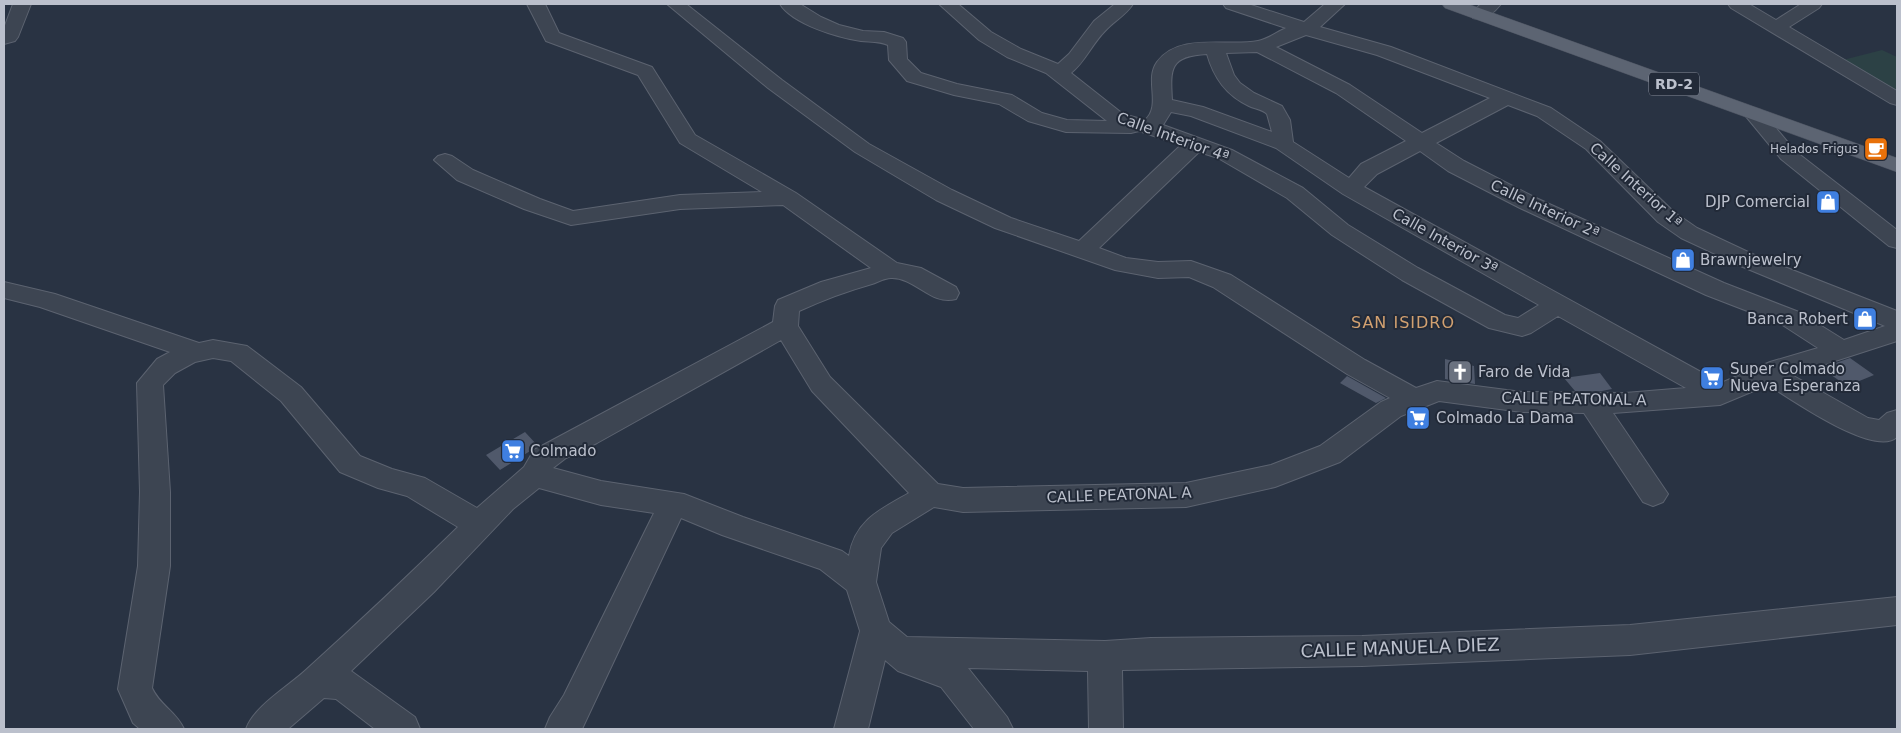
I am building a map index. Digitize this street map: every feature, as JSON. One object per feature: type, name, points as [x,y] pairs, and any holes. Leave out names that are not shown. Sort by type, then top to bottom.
[{"type":"main road","name":"RD-2","points":[[1451,4],[1486,9],[1754,114],[1897,165]]},
{"type":"street","points":[[6,38],[22,4]]},
{"type":"street","points":[[536,4],[552,37],[645,71],[687,139],[788,198],[890,270],[913,274],[947,293]]},
{"type":"street","points":[[676,4],[775,84],[862,148],[944,195],[1003,222],[1123,265],[1158,270],[1191,268],[1222,281],[1356,367],[1414,400]]},
{"type":"street","points":[[789,4],[810,20],[833,29],[864,36],[884,36],[897,42],[898,60],[914,77],[954,89],[1006,99],[1036,116],[1066,126],[1149,127],[1158,122],[1163,112],[1160,72],[1168,59],[1181,52],[1260,46],[1306,29],[1336,4]]},
{"type":"street","name":"Calle Interior 4ª","points":[[948,4],[985,36],[1014,53],[1053,69],[1116,118],[1149,127],[1225,154],[1295,193],[1340,230],[1410,274],[1498,322],[1522,327],[1559,304]]},
{"type":"street","points":[[1058,73],[1068,67],[1100,25],[1120,10],[1124,4]]},
{"type":"street","name":"Calle Interior 1ª","points":[[1232,4],[1306,29],[1384,51],[1544,112],[1593,145],[1666,217],[1689,233],[1751,262],[1897,321]]},
{"type":"street","points":[[1736,4],[1897,99]]},
{"type":"street","points":[[1776,28],[1813,4]]},
{"type":"street","name":"Calle Interior 2ª","points":[[1260,46],[1343,89],[1456,166],[1528,203],[1715,289],[1790,318],[1841,350]]},
{"type":"street","points":[[1215,49],[1222,72],[1230,85],[1257,101],[1272,107],[1277,112],[1283,144]]},
{"type":"street","points":[[1351,189],[1369,169],[1506,98]]},
{"type":"street","name":"Calle Interior 3ª","points":[[1162,104],[1196,111],[1283,144],[1351,189],[1720,395]]},
{"type":"street","points":[[1754,114],[1788,155],[1897,241]]},
{"type":"street","points":[[1084,250],[1196,144]]},
{"type":"street","points":[[445,160],[465,175],[532,204],[571,218],[680,202],[788,198]]},
{"type":"street","points":[[890,270],[830,288],[787,306],[785,326],[821,384],[930,495],[881,524],[866,545],[860,582],[876,631],[910,660],[953,676],[995,729]]},
{"type":"street","points":[[4,290],[46,300],[198,352]]},
{"type":"street","points":[[264,729],[423,582],[503,501],[534,476],[544,458],[785,326]]},
{"type":"street","name":"CALLE PEATONAL A","points":[[930,495],[963,500],[1186,495],[1275,476],[1330,454],[1391,409],[1437,391],[1522,402],[1625,403],[1720,395],[1780,369],[1897,331]]},
{"type":"street","points":[[166,729],[145,711],[135,689],[154,566],[155,492],[150,383],[166,366],[198,352],[214,349],[238,353],[291,394],[350,464],[388,480],[415,486],[480,525]]},
{"type":"street","points":[[1770,374],[1861,427],[1885,432],[1897,420]]},
{"type":"street","points":[[1591,402],[1653,494]]},
{"type":"street","points":[[534,476],[601,493],[684,506],[742,529],[831,560],[860,582]]},
{"type":"street","points":[[562,729],[576,707],[673,504]]},
{"type":"street","name":"CALLE MANUELA DIEZ","points":[[901,652],[1105,656],[1151,653],[1362,651],[1630,640],[1897,611]]},
{"type":"street","points":[[851,729],[876,631]]},
{"type":"street","points":[[1105,656],[1106,729]]},
{"type":"street","points":[[318,681],[342,684],[403,729]]},
{"type":"green space","points":[[1882,50],[1897,57],[1897,99],[1835,62]]},
{"type":"building","points":[[1850,358],[1874,375],[1847,386],[1821,368]]},
{"type":"building","name":"Faro de Vida","points":[[1445,359],[1474,366],[1475,384],[1445,379]]},
{"type":"building","points":[[1600,373],[1612,389],[1575,391],[1564,378]]},
{"type":"building","points":[[1347,376],[1386,398],[1376,403],[1340,383]]},
{"type":"building","name":"Colmado","points":[[525,432],[538,446],[500,470],[486,455]]},
{"type":"place","name":"Helados Frigus","points":[[1876,149]]},
{"type":"place","name":"DJP Comercial","points":[[1828,202]]},
{"type":"place","name":"Brawnjewelry","points":[[1683,260]]},
{"type":"place","name":"Banca Robert","points":[[1865,319]]},
{"type":"place","name":"Faro de Vida","points":[[1460,372]]},
{"type":"place","name":"Super Colmado Nueva Esperanza","points":[[1712,378]]},
{"type":"place","name":"Colmado La Dama","points":[[1418,418]]},
{"type":"place","name":"Colmado","points":[[513,451]]},
{"type":"district","name":"SAN ISIDRO","points":[[1403,322]]}]
